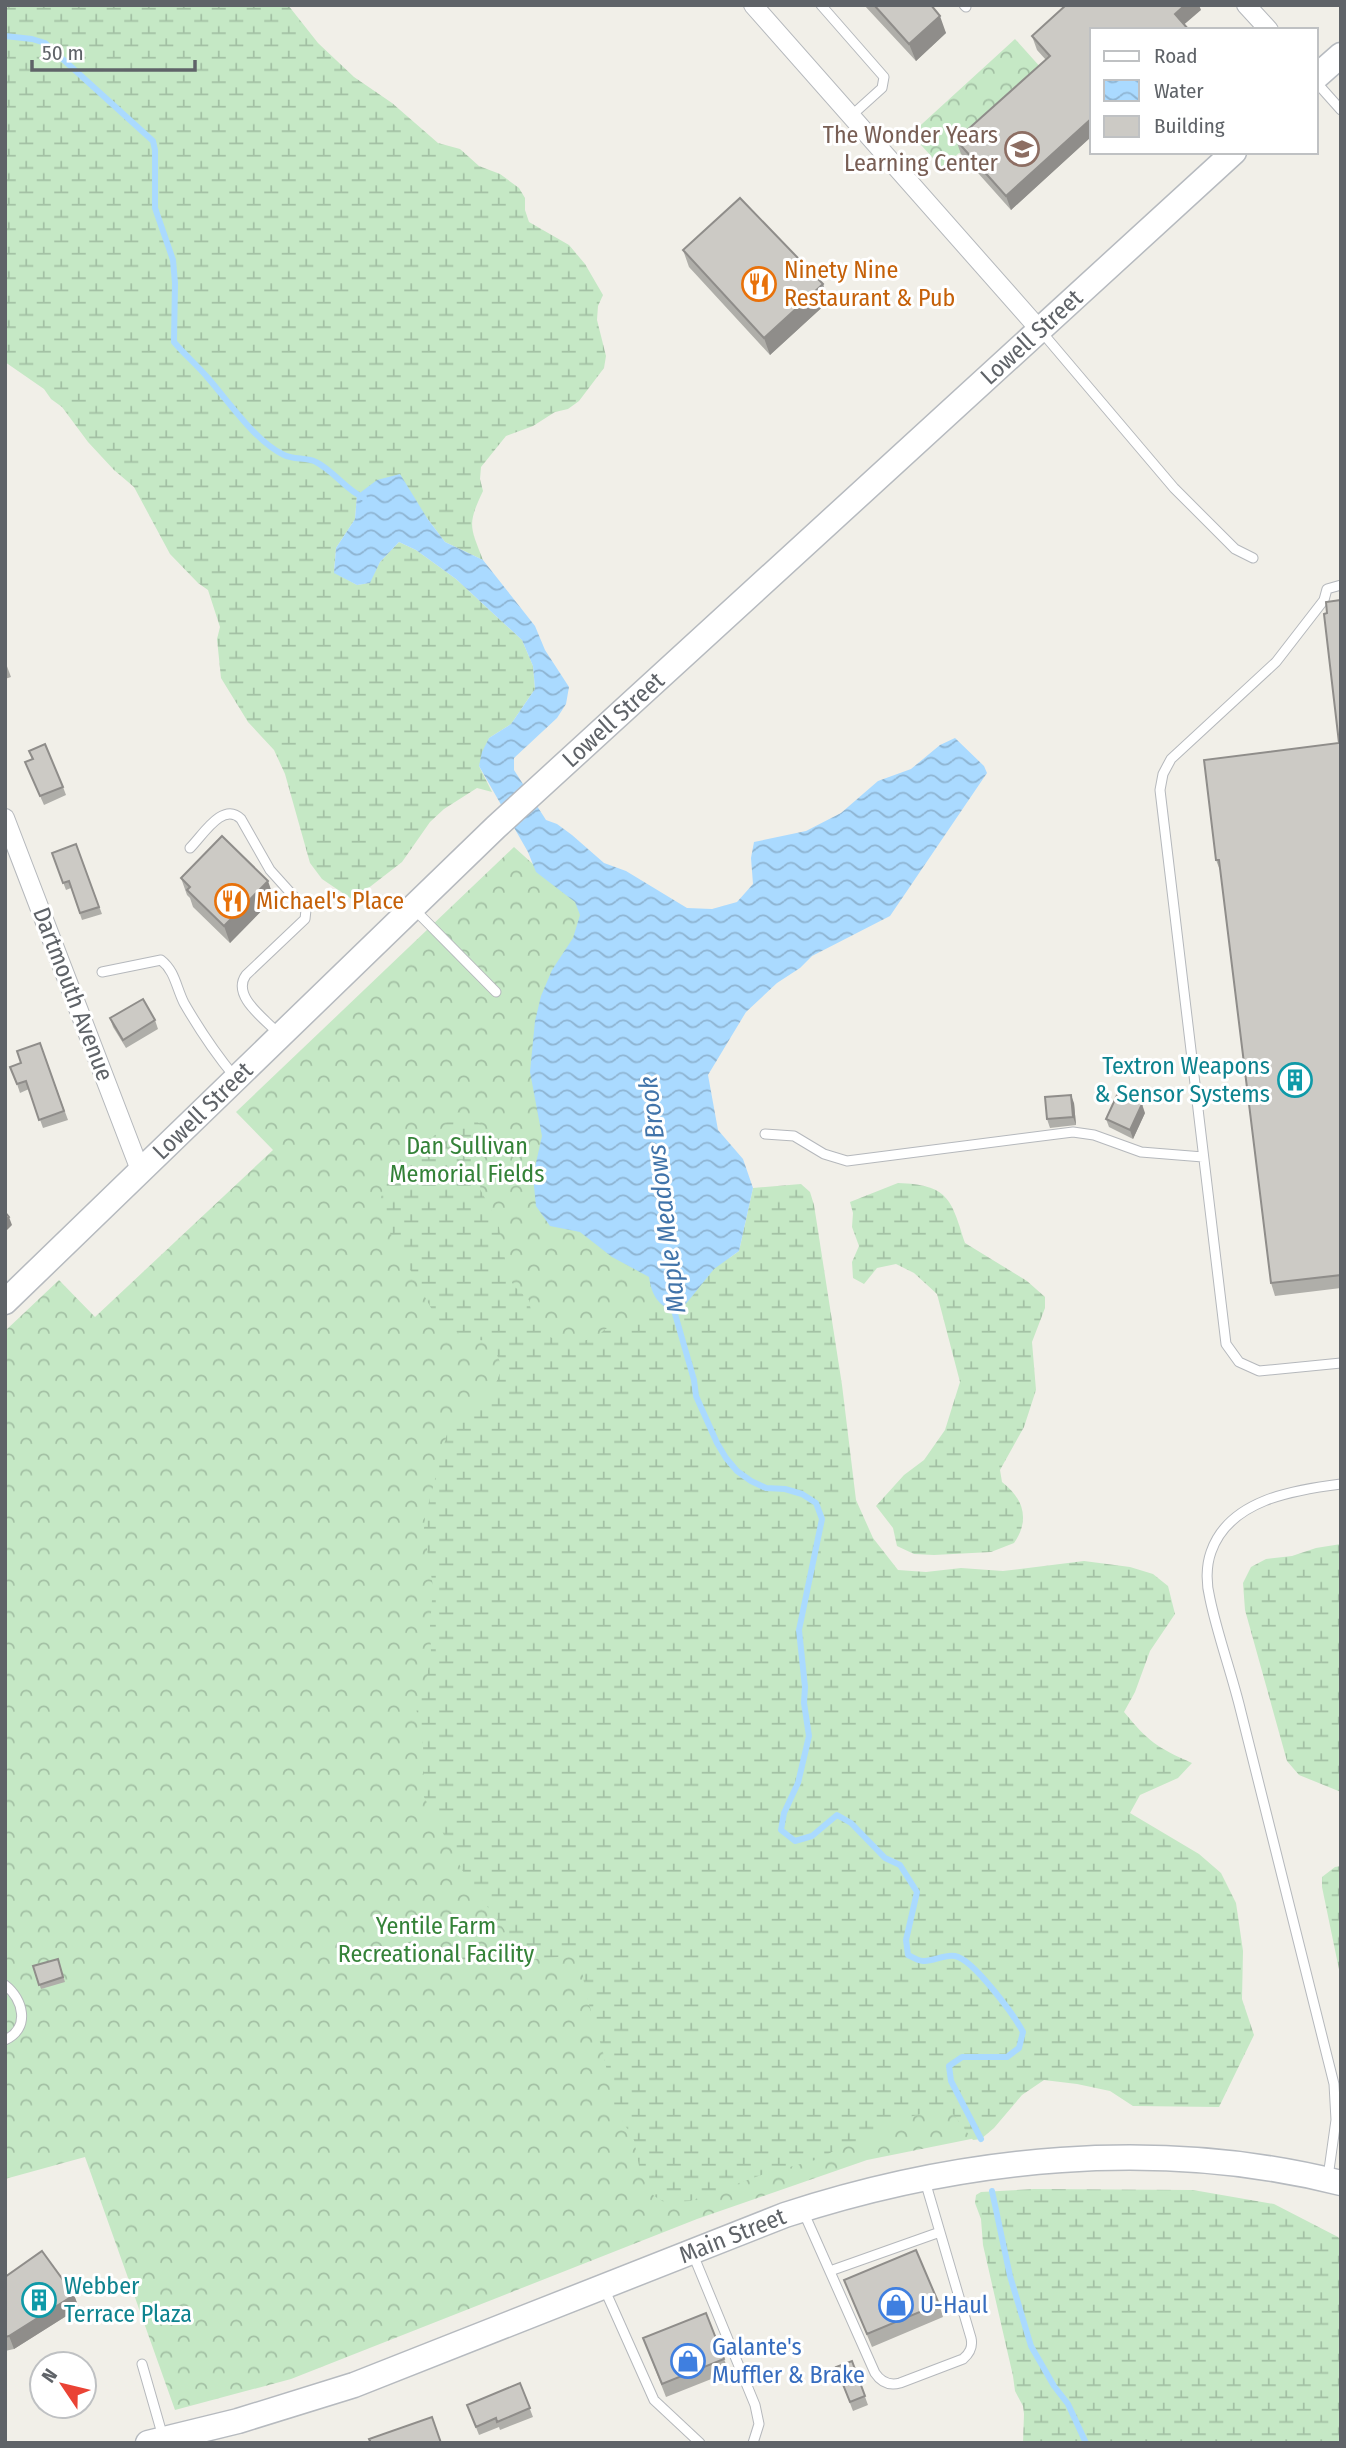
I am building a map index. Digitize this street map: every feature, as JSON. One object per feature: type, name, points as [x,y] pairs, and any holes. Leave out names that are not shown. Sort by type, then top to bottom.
[{"type":"main road","points":[[1318,78],[1341,55]]},
{"type":"main road","name":"Lowell Street","points":[[5,1302],[539,786],[1232,154]]},
{"type":"main road","name":"Main Street","points":[[156,2441],[269,2412],[354,2385],[803,2209],[924,2177],[1054,2160],[1126,2158],[1220,2163],[1334,2182]]},
{"type":"street","points":[[753,5],[1039,329]]},
{"type":"street","points":[[1246,5],[1267,28]]},
{"type":"street","name":"Dartmouth Avenue","points":[[5,818],[140,1170]]},
{"type":"lane","points":[[821,5],[884,77],[882,88],[851,116]]},
{"type":"lane","points":[[1318,82],[1341,110]]},
{"type":"lane","points":[[1039,329],[1174,488],[1236,549],[1253,558]]},
{"type":"lane","points":[[1341,585],[1327,589],[1324,600],[1276,662],[1171,759],[1161,782],[1160,798],[1224,1337],[1229,1351],[1245,1367],[1259,1371],[1341,1363]]},
{"type":"lane","points":[[190,848],[220,816],[235,814],[241,819],[270,870],[306,910],[305,919],[246,975],[241,983],[245,998],[280,1035]]},
{"type":"lane","points":[[412,907],[496,992]]},
{"type":"lane","points":[[102,972],[161,960],[170,968],[183,1000],[211,1048],[236,1077]]},
{"type":"lane","points":[[765,1134],[794,1136],[824,1154],[847,1161],[1073,1132],[1094,1135],[1141,1152],[1203,1157]]},
{"type":"lane","points":[[1334,2182],[1334,2084],[1236,1691],[1209,1598],[1208,1565],[1215,1543],[1245,1510],[1284,1495],[1341,1484]]},
{"type":"lane","points":[[5,1984],[17,1994],[22,2008],[21,2025],[5,2040]]},
{"type":"lane","points":[[803,2209],[875,2373],[884,2382],[900,2383],[963,2359],[971,2350],[971,2337],[924,2177]]},
{"type":"lane","points":[[830,2271],[940,2232]]},
{"type":"lane","points":[[692,2251],[755,2405],[759,2424],[753,2443]]},
{"type":"lane","points":[[604,2287],[654,2400],[700,2443]]},
{"type":"lane","points":[[142,2364],[156,2441]]},
{"type":"green space","points":[[5,5],[288,5],[318,43],[354,77],[392,103],[438,143],[460,149],[479,166],[500,174],[519,188],[525,198],[529,222],[569,245],[585,264],[603,295],[598,306],[597,320],[606,356],[604,368],[579,401],[533,426],[506,436],[481,467],[483,491],[474,511],[472,526],[483,560],[445,542],[427,518],[357,495],[355,519],[336,548],[334,572],[357,585],[369,583],[380,562],[399,542],[416,550],[456,579],[522,640],[533,666],[535,689],[511,724],[489,738],[479,766],[492,792],[477,788],[444,809],[430,822],[402,862],[353,900],[322,879],[310,863],[285,774],[274,750],[248,722],[221,678],[217,639],[220,627],[208,590],[170,554],[134,487],[88,442],[62,407],[51,399],[44,389],[5,362]]},
{"type":"green space","points":[[1015,39],[1087,119],[959,153],[942,168],[911,134]]},
{"type":"green space","name":"Yentile Farm Recreational Facility","points":[[514,847],[647,966],[976,2138],[867,2160],[697,2219],[291,2379],[175,2410],[85,2157],[5,2179],[5,1331],[59,1280],[95,1317],[273,1150],[236,1112]]},
{"type":"green space","name":"Dan Sullivan Memorial Fields","points":[[459,1112],[478,1122],[484,1131],[479,1179],[481,1191],[498,1222],[508,1275],[514,1286],[529,1300],[536,1322],[542,1330],[559,1341],[580,1342],[595,1337],[611,1326],[633,1324],[661,1306],[674,1313],[685,1305],[714,1269],[739,1251],[753,1188],[801,1184],[810,1192],[842,1385],[856,1500],[873,1538],[898,1570],[926,1572],[961,1568],[1003,1571],[1084,1561],[1130,1567],[1153,1574],[1168,1586],[1175,1614],[1150,1651],[1135,1692],[1124,1712],[1154,1743],[1192,1763],[1178,1778],[1140,1795],[1130,1813],[1199,1854],[1221,1873],[1236,1903],[1243,1951],[1242,1999],[1254,2035],[1219,2107],[1133,2106],[1110,2091],[1044,2080],[1022,2095],[981,2139],[973,2140],[953,2114],[937,2109],[900,2120],[869,2141],[850,2142],[819,2159],[764,2174],[690,2201],[664,2202],[654,2196],[641,2176],[634,2140],[615,2109],[581,1965],[571,1956],[534,1959],[513,1944],[469,1883],[424,1797],[423,1742],[416,1708],[427,1677],[431,1652],[433,1587],[424,1529],[425,1517],[448,1430],[472,1407],[492,1393],[500,1373],[500,1362],[491,1341],[466,1339],[437,1319],[382,1218],[380,1201],[384,1185],[397,1163],[431,1138]]},
{"type":"green space","points":[[898,1183],[928,1187],[945,1197],[956,1215],[965,1243],[1027,1281],[1045,1297],[1045,1308],[1032,1342],[1036,1390],[1024,1427],[1000,1470],[1002,1482],[1020,1503],[1022,1526],[1014,1543],[991,1552],[914,1554],[897,1546],[893,1528],[876,1506],[904,1475],[924,1460],[945,1430],[960,1382],[937,1294],[914,1273],[896,1264],[877,1268],[864,1284],[853,1278],[852,1262],[859,1246],[852,1227],[853,1213],[850,1202]]},
{"type":"green space","points":[[1341,1544],[1341,1792],[1299,1775],[1287,1761],[1245,1610],[1243,1583],[1251,1567],[1266,1559],[1292,1556]]},
{"type":"green space","points":[[1341,1866],[1341,1979],[1322,1877],[1335,1867]]},
{"type":"green space","points":[[1034,2189],[1193,2190],[1274,2204],[1338,2237],[1341,2241],[1341,2443],[1023,2443],[1023,2406],[1015,2391],[983,2245],[981,2219],[975,2203],[976,2195],[981,2192]]},
{"type":"water","points":[[400,474],[445,542],[483,560],[535,626],[545,650],[569,687],[566,704],[557,718],[514,758],[514,770],[546,820],[572,835],[604,863],[626,871],[687,908],[712,909],[737,902],[753,884],[751,858],[754,842],[806,831],[841,813],[878,781],[911,769],[940,745],[955,738],[984,766],[987,773],[890,916],[812,956],[800,968],[777,983],[746,1012],[708,1075],[718,1130],[743,1159],[753,1188],[739,1251],[714,1269],[685,1305],[674,1313],[656,1298],[649,1277],[612,1257],[580,1232],[550,1226],[536,1206],[533,1176],[542,1136],[530,1072],[535,1021],[541,996],[552,970],[573,938],[580,915],[575,902],[536,872],[528,852],[479,766],[489,738],[511,724],[535,689],[533,666],[522,640],[456,579],[416,550],[399,542],[380,562],[370,583],[357,585],[334,573],[336,548],[355,519],[357,495],[377,480]]},
{"type":"building","points":[[874,5],[931,5],[940,16],[909,44]]},
{"type":"building","points":[[1066,5],[1185,5],[1175,14],[1187,28],[1090,28],[1090,120],[1006,196],[956,140],[1050,56],[1032,36]]},
{"type":"building","name":"Ninety Nine Restaurant & Pub","points":[[740,198],[823,284],[764,338],[683,250]]},
{"type":"building","name":"Textron Weapons & Sensor Systems","points":[[1341,600],[1341,1275],[1271,1283],[1219,860],[1216,860],[1204,760],[1339,743],[1324,614],[1327,613],[1326,602]]},
{"type":"building","points":[[45,744],[63,787],[40,796],[25,762],[33,759],[29,751]]},
{"type":"building","name":"Michael's Place","points":[[222,836],[268,881],[224,926],[187,890],[190,887],[181,878]]},
{"type":"building","points":[[76,844],[99,907],[80,913],[69,881],[63,883],[52,853]]},
{"type":"building","points":[[143,999],[155,1020],[123,1040],[110,1018]]},
{"type":"building","points":[[40,1043],[64,1111],[39,1120],[26,1081],[17,1084],[10,1067],[21,1063],[17,1051]]},
{"type":"building","points":[[1118,1093],[1142,1104],[1130,1130],[1106,1119]]},
{"type":"building","points":[[1071,1095],[1073,1117],[1047,1119],[1045,1097]]},
{"type":"building","points":[[58,1959],[63,1977],[39,1985],[33,1966]]},
{"type":"building","name":"U-Haul","points":[[916,2250],[939,2304],[867,2334],[844,2280]]},
{"type":"building","name":"Webber Terrace Plaza","points":[[42,2251],[74,2295],[5,2337],[5,2277]]},
{"type":"building","name":"Galante's Muffler & Brake","points":[[706,2313],[724,2359],[662,2384],[643,2338]]},
{"type":"building","points":[[852,2361],[865,2396],[850,2402],[836,2367]]},
{"type":"building","points":[[520,2383],[530,2408],[497,2422],[496,2418],[476,2427],[467,2405]]},
{"type":"building","points":[[432,2417],[441,2443],[371,2443],[369,2439]]},
{"type":"waterway","name":"Maple Meadows Brook","points":[[5,36],[45,43],[153,141],[155,208],[173,260],[174,342],[263,441],[284,455],[316,462],[364,498]]},
{"type":"waterway","name":"Maple Meadows Brook","points":[[673,1307],[696,1396],[726,1458],[737,1471],[751,1481],[766,1488],[785,1489],[802,1494],[816,1503],[822,1519],[799,1630],[809,1736],[798,1783],[784,1813],[781,1830],[795,1841],[812,1836],[837,1815],[851,1823],[885,1858],[900,1865],[917,1892],[906,1940],[908,1955],[923,1961],[951,1956],[963,1959],[992,1989],[1018,2024],[1023,2032],[1019,2048],[1007,2057],[962,2057],[949,2066],[951,2081],[981,2139]]},
{"type":"waterway","name":"Maple Meadows Brook","points":[[992,2191],[1010,2276],[1031,2346],[1054,2386],[1068,2404],[1086,2443]]},
{"type":"place","name":"The Wonder Years Learning Center","points":[[1022,149]]},
{"type":"place","name":"Ninety Nine Restaurant & Pub","points":[[759,284]]},
{"type":"place","name":"Michael's Place","points":[[232,901]]},
{"type":"place","name":"Textron Weapons & Sensor Systems","points":[[1295,1080]]},
{"type":"place","name":"Webber Terrace Plaza","points":[[39,2300]]},
{"type":"place","name":"U-Haul","points":[[896,2305]]},
{"type":"place","name":"Galante's Muffler & Brake","points":[[688,2361]]}]
